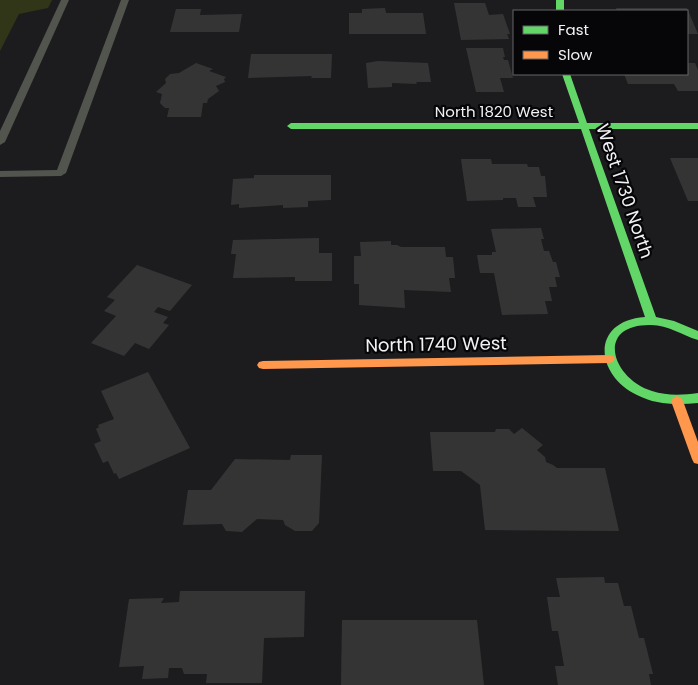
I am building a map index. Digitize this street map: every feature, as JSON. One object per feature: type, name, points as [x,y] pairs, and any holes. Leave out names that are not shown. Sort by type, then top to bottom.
[{"type":"street","name":"West 1730 North","points":[[566,75],[651,320]]},
{"type":"street","name":"North 1820 West","points":[[291,126],[698,126]]},
{"type":"street","points":[[698,336],[672,323],[651,320],[632,323],[618,331],[609,344],[609,359],[618,375],[633,388],[654,398],[677,402],[698,398]]},
{"type":"street","name":"North 1740 West","points":[[263,364],[609,359]]},
{"type":"street","points":[[677,402],[698,459]]},
{"type":"lane","points":[[0,142],[65,0]]},
{"type":"lane","points":[[0,174],[61,174],[125,0]]},
{"type":"green space","points":[[0,0],[52,0],[48,8],[19,14],[0,51]]},
{"type":"building","points":[[454,3],[485,3],[489,15],[503,14],[510,34],[507,34],[509,39],[461,40]]},
{"type":"building","points":[[385,8],[386,13],[423,13],[426,34],[349,34],[349,13],[362,13],[362,9]]},
{"type":"building","points":[[616,8],[687,8],[688,10],[617,10]]},
{"type":"building","points":[[176,9],[201,9],[200,15],[242,14],[239,32],[170,32]]},
{"type":"building","points":[[688,10],[698,34],[688,34]]},
{"type":"building","points":[[466,48],[503,48],[504,60],[508,60],[513,78],[500,78],[504,92],[476,92]]},
{"type":"building","points":[[251,54],[332,54],[331,78],[311,78],[312,76],[248,78]]},
{"type":"building","points":[[378,61],[428,63],[431,82],[416,82],[417,84],[392,83],[392,87],[368,88],[366,63]]},
{"type":"building","points":[[196,63],[213,69],[209,71],[226,77],[224,79],[225,82],[216,86],[219,91],[208,99],[207,103],[203,103],[201,117],[167,117],[169,108],[165,108],[160,103],[162,94],[156,92],[166,83],[165,79],[170,74],[179,73]]},
{"type":"building","points":[[688,63],[695,63],[698,70],[698,91],[678,91],[674,84],[628,84],[624,75],[688,75]]},
{"type":"building","points":[[670,158],[698,158],[698,201],[688,201]]},
{"type":"building","points":[[461,159],[491,159],[492,164],[527,164],[528,167],[539,167],[541,176],[545,176],[547,197],[533,197],[536,207],[518,207],[516,198],[467,201]]},
{"type":"building","points":[[254,175],[331,175],[331,200],[308,201],[308,207],[283,208],[283,205],[239,208],[239,204],[231,205],[233,179],[254,178]]},
{"type":"building","points":[[541,228],[544,239],[541,239],[544,251],[549,251],[553,262],[556,262],[560,277],[555,277],[557,287],[549,287],[552,301],[545,301],[548,314],[502,315],[494,273],[480,273],[477,255],[492,255],[492,252],[496,252],[491,229]]},
{"type":"building","points":[[319,238],[319,253],[332,253],[332,281],[295,281],[295,277],[233,278],[236,254],[231,254],[233,240]]},
{"type":"building","points":[[391,241],[391,245],[401,247],[445,247],[446,257],[453,257],[455,278],[449,278],[451,292],[404,290],[405,308],[359,305],[359,284],[354,284],[354,256],[361,256],[360,242]]},
{"type":"building","points":[[137,265],[192,285],[170,311],[158,307],[154,312],[168,317],[163,323],[169,325],[149,349],[135,343],[124,356],[91,343],[116,316],[104,311],[115,300],[107,297]]},
{"type":"building","points":[[148,372],[190,448],[119,479],[116,473],[114,474],[108,461],[103,463],[94,444],[101,441],[96,429],[99,427],[98,425],[114,419],[101,391]]},
{"type":"building","points":[[522,428],[543,445],[537,450],[545,457],[546,462],[557,468],[605,468],[619,531],[485,530],[480,485],[461,471],[433,471],[430,432],[495,432],[496,429],[509,429],[514,434]]},
{"type":"building","points":[[291,455],[322,455],[319,523],[312,531],[295,531],[285,525],[283,520],[257,519],[242,532],[226,531],[222,524],[183,525],[188,490],[211,490],[235,459],[290,460]]},
{"type":"building","points":[[604,577],[605,583],[618,583],[624,606],[631,606],[639,638],[644,638],[653,674],[649,674],[651,685],[558,685],[555,666],[564,666],[558,631],[552,631],[547,597],[560,597],[556,578]]},
{"type":"building","points":[[180,591],[305,591],[304,637],[264,638],[262,683],[206,683],[207,674],[184,674],[182,668],[169,668],[168,678],[142,679],[144,666],[119,667],[129,599],[164,598],[161,603],[179,602]]},
{"type":"building","points":[[342,620],[477,620],[484,685],[341,685]]},
{"type":"traffic: fast","points":[[560,0],[560,10]]},
{"type":"traffic: fast","points":[[566,75],[651,320]]},
{"type":"traffic: fast","points":[[291,126],[698,126]]},
{"type":"traffic: fast","points":[[698,336],[670,324],[650,321],[640,322],[630,324],[621,329],[613,337],[609,345],[610,359],[615,369],[623,379],[641,392],[663,399],[698,398]]},
{"type":"traffic: slow","points":[[263,365],[609,359]]},
{"type":"traffic: slow","points":[[677,401],[698,459]]}]
